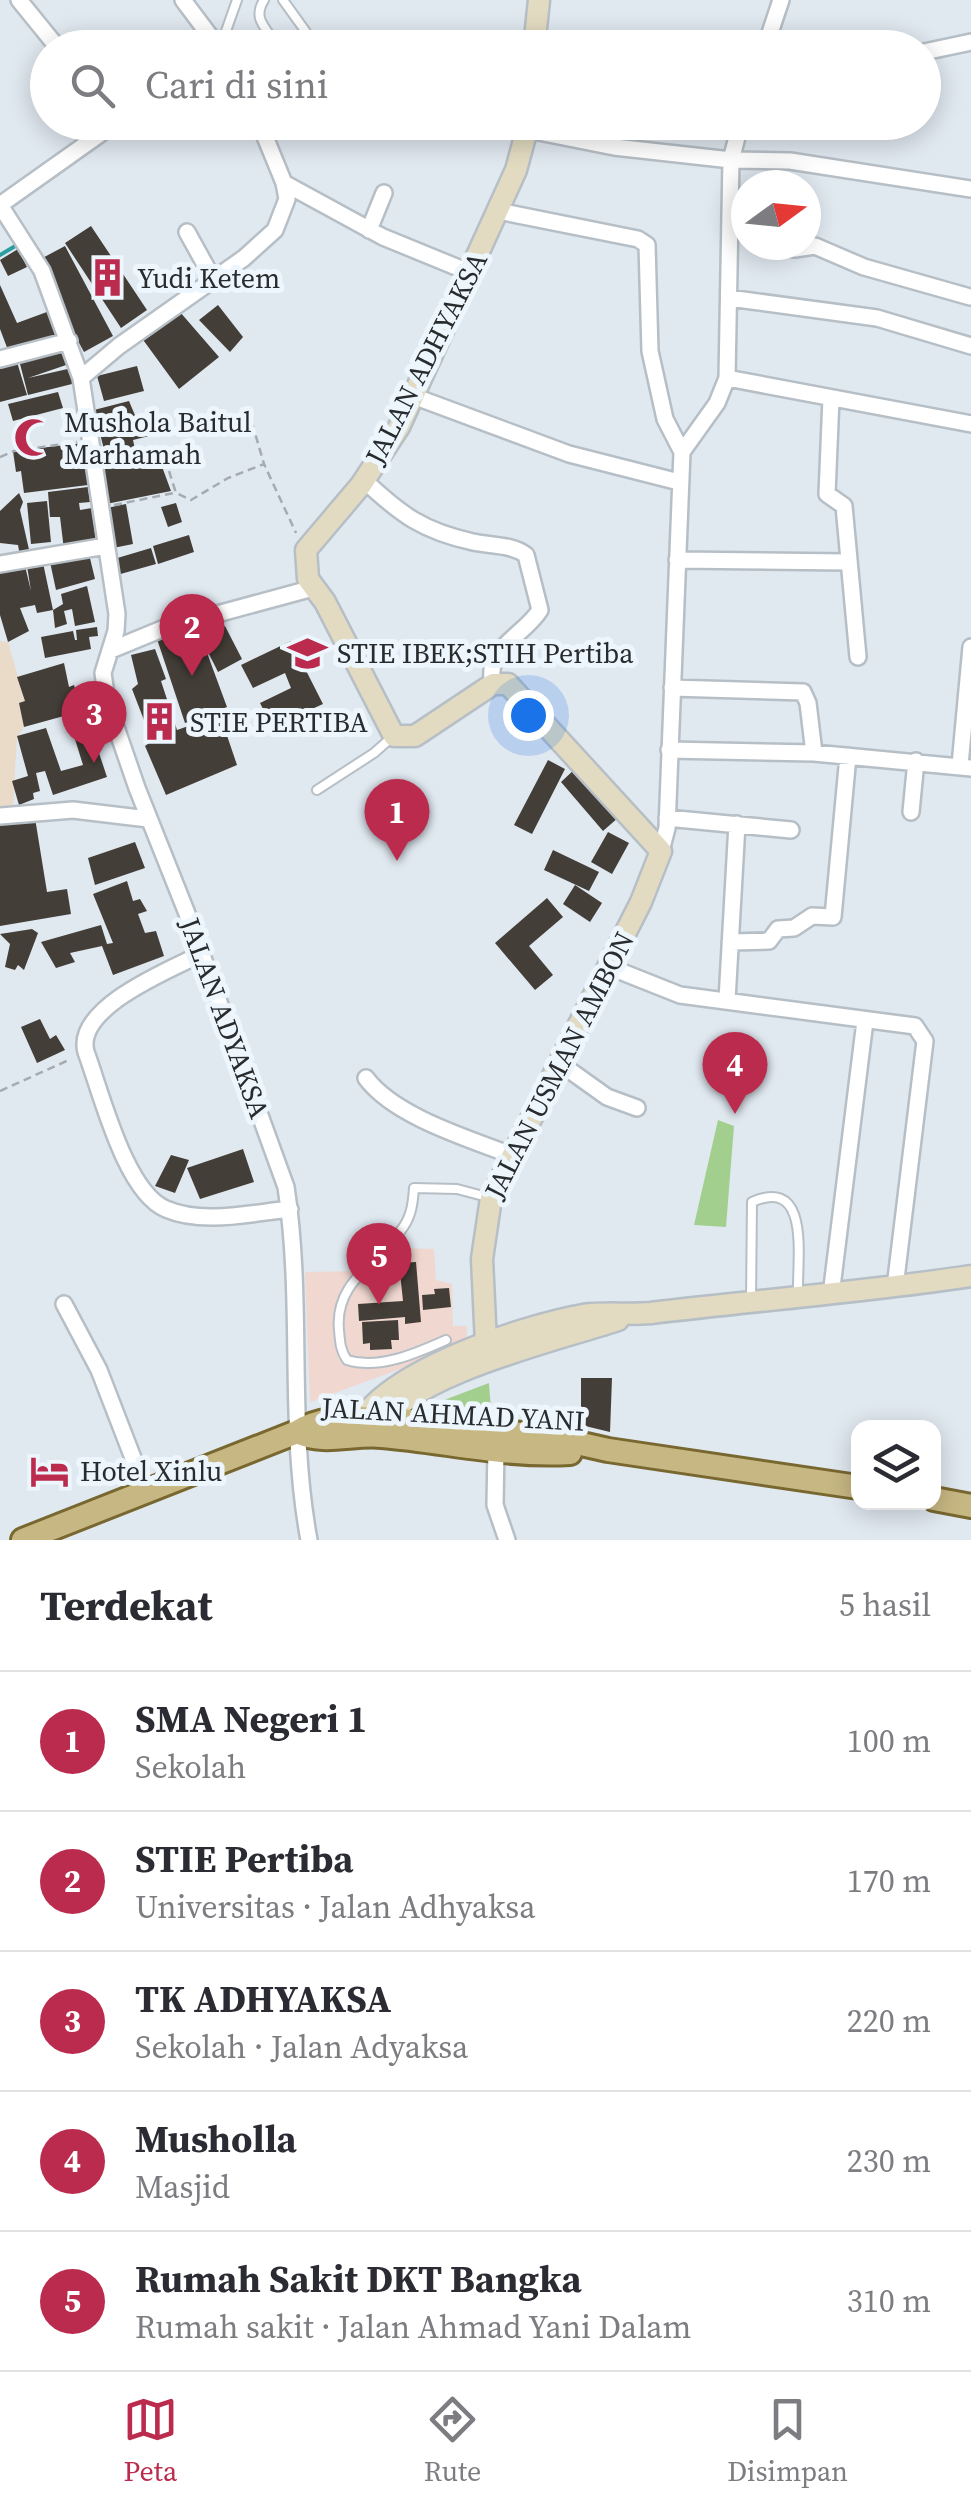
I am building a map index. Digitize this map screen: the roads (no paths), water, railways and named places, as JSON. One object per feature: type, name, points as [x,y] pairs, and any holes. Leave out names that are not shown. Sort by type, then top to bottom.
[{"type":"main road","name":"JALAN AHMAD YANI","points":[[23,1540],[70,1531],[146,1489],[296,1432],[311,1422],[555,1438],[608,1450],[851,1486]]},
{"type":"main road","name":"JALAN AHMAD YANI","points":[[382,1426],[496,1450],[608,1450]]},
{"type":"main road","points":[[941,1501],[971,1506]]},
{"type":"street","points":[[19,0],[43,30]]},
{"type":"street","points":[[182,0],[206,30]]},
{"type":"street","points":[[536,30],[539,0]]},
{"type":"street","points":[[772,30],[781,0]]},
{"type":"street","points":[[941,48],[971,42]]},
{"type":"street","points":[[0,205],[92,140]]},
{"type":"street","points":[[80,378],[244,258],[275,230],[285,211],[284,183],[267,140]]},
{"type":"street","name":"JALAN ADHYAKSA","points":[[310,584],[306,550],[390,444],[471,273],[523,140]]},
{"type":"street","points":[[584,140],[731,160],[790,161],[971,189]]},
{"type":"street","points":[[732,170],[736,140]]},
{"type":"street","points":[[284,183],[368,230],[471,273]]},
{"type":"street","points":[[368,230],[384,194]]},
{"type":"street","name":"JALAN ADYAKSA","points":[[0,205],[42,270],[80,378],[117,614],[105,663],[104,688],[148,819],[278,1159],[290,1209],[296,1432],[308,1540]]},
{"type":"street","points":[[498,211],[647,244],[650,350],[661,405],[682,452],[718,403],[726,378],[729,298],[735,260]]},
{"type":"street","points":[[187,232],[213,280]]},
{"type":"street","points":[[821,249],[864,267],[970,297]]},
{"type":"street","points":[[729,298],[877,318],[971,346]]},
{"type":"street","points":[[0,360],[69,341]]},
{"type":"street","points":[[726,378],[971,424]]},
{"type":"street","points":[[414,396],[568,454],[679,482]]},
{"type":"street","points":[[831,398],[827,494],[844,506],[858,658]]},
{"type":"street","name":"JALAN USMAN AMBON","points":[[486,1344],[482,1259],[490,1198],[648,888],[668,818],[682,452]]},
{"type":"street","points":[[364,480],[399,513],[424,528],[512,547],[529,559],[540,610],[498,652],[491,668],[493,684]]},
{"type":"street","points":[[0,564],[106,546]]},
{"type":"street","points":[[677,560],[847,562]]},
{"type":"street","points":[[111,650],[162,629],[310,584],[334,620],[394,736],[415,736],[493,684],[508,684],[660,851]]},
{"type":"street","points":[[669,750],[814,754],[965,766],[971,647]]},
{"type":"street","points":[[672,688],[803,692],[808,703],[814,754]]},
{"type":"street","points":[[730,942],[769,941],[778,929],[794,928],[808,918],[832,918],[848,756]]},
{"type":"street","points":[[911,812],[916,762]]},
{"type":"street","points":[[0,816],[73,810],[148,819]]},
{"type":"street","points":[[668,818],[790,830]]},
{"type":"street","points":[[728,1000],[737,824]]},
{"type":"street","points":[[201,954],[108,1006],[87,1030],[86,1052],[130,1171],[157,1205],[221,1217],[290,1209]]},
{"type":"street","points":[[607,966],[666,991],[915,1026],[925,1041],[895,1288]]},
{"type":"street","points":[[830,1294],[865,1021]]},
{"type":"street","points":[[558,1062],[607,1097],[637,1108]]},
{"type":"street","points":[[366,1078],[376,1091],[404,1108],[511,1156]]},
{"type":"street","points":[[358,1427],[384,1394],[428,1358],[586,1314],[634,1314],[799,1298],[971,1276]]},
{"type":"street","points":[[64,1304],[99,1370],[146,1489]]},
{"type":"street","points":[[382,1426],[409,1399],[491,1360],[634,1314]]},
{"type":"street","points":[[496,1450],[495,1505],[507,1540]]},
{"type":"lane","points":[[226,30],[237,0]]},
{"type":"lane","points":[[264,0],[258,12],[267,30]]},
{"type":"lane","points":[[284,0],[305,30]]},
{"type":"lane","points":[[317,790],[374,754],[394,736]]},
{"type":"lane","points":[[446,1340],[428,1358],[358,1363],[347,1360],[340,1346],[338,1321],[344,1292],[403,1228],[413,1205],[414,1188],[456,1189],[490,1198]]},
{"type":"lane","points":[[751,1302],[752,1202],[768,1195],[787,1200],[796,1212],[799,1298]]},
{"type":"waterway","points":[[0,255],[17,245]]},
{"type":"place","name":"Yudi Ketem","points":[[107,278]]},
{"type":"place","name":"Mushola Baitul Marhamah","points":[[34,438]]},
{"type":"place","name":"STIE IBEK;STIH Pertiba","points":[[307,653]]},
{"type":"place","name":"STIE Pertiba","points":[[192,676]]},
{"type":"place","name":"STIE PERTIBA","points":[[160,722]]},
{"type":"place","name":"TK ADHYAKSA","points":[[94,763]]},
{"type":"place","name":"SMA Negeri 1","points":[[397,861]]},
{"type":"place","name":"Musholla","points":[[735,1114]]},
{"type":"place","name":"Rumah Sakit DKT Bangka","points":[[379,1305]]},
{"type":"place","name":"Hotel Xinlu","points":[[50,1471]]}]
